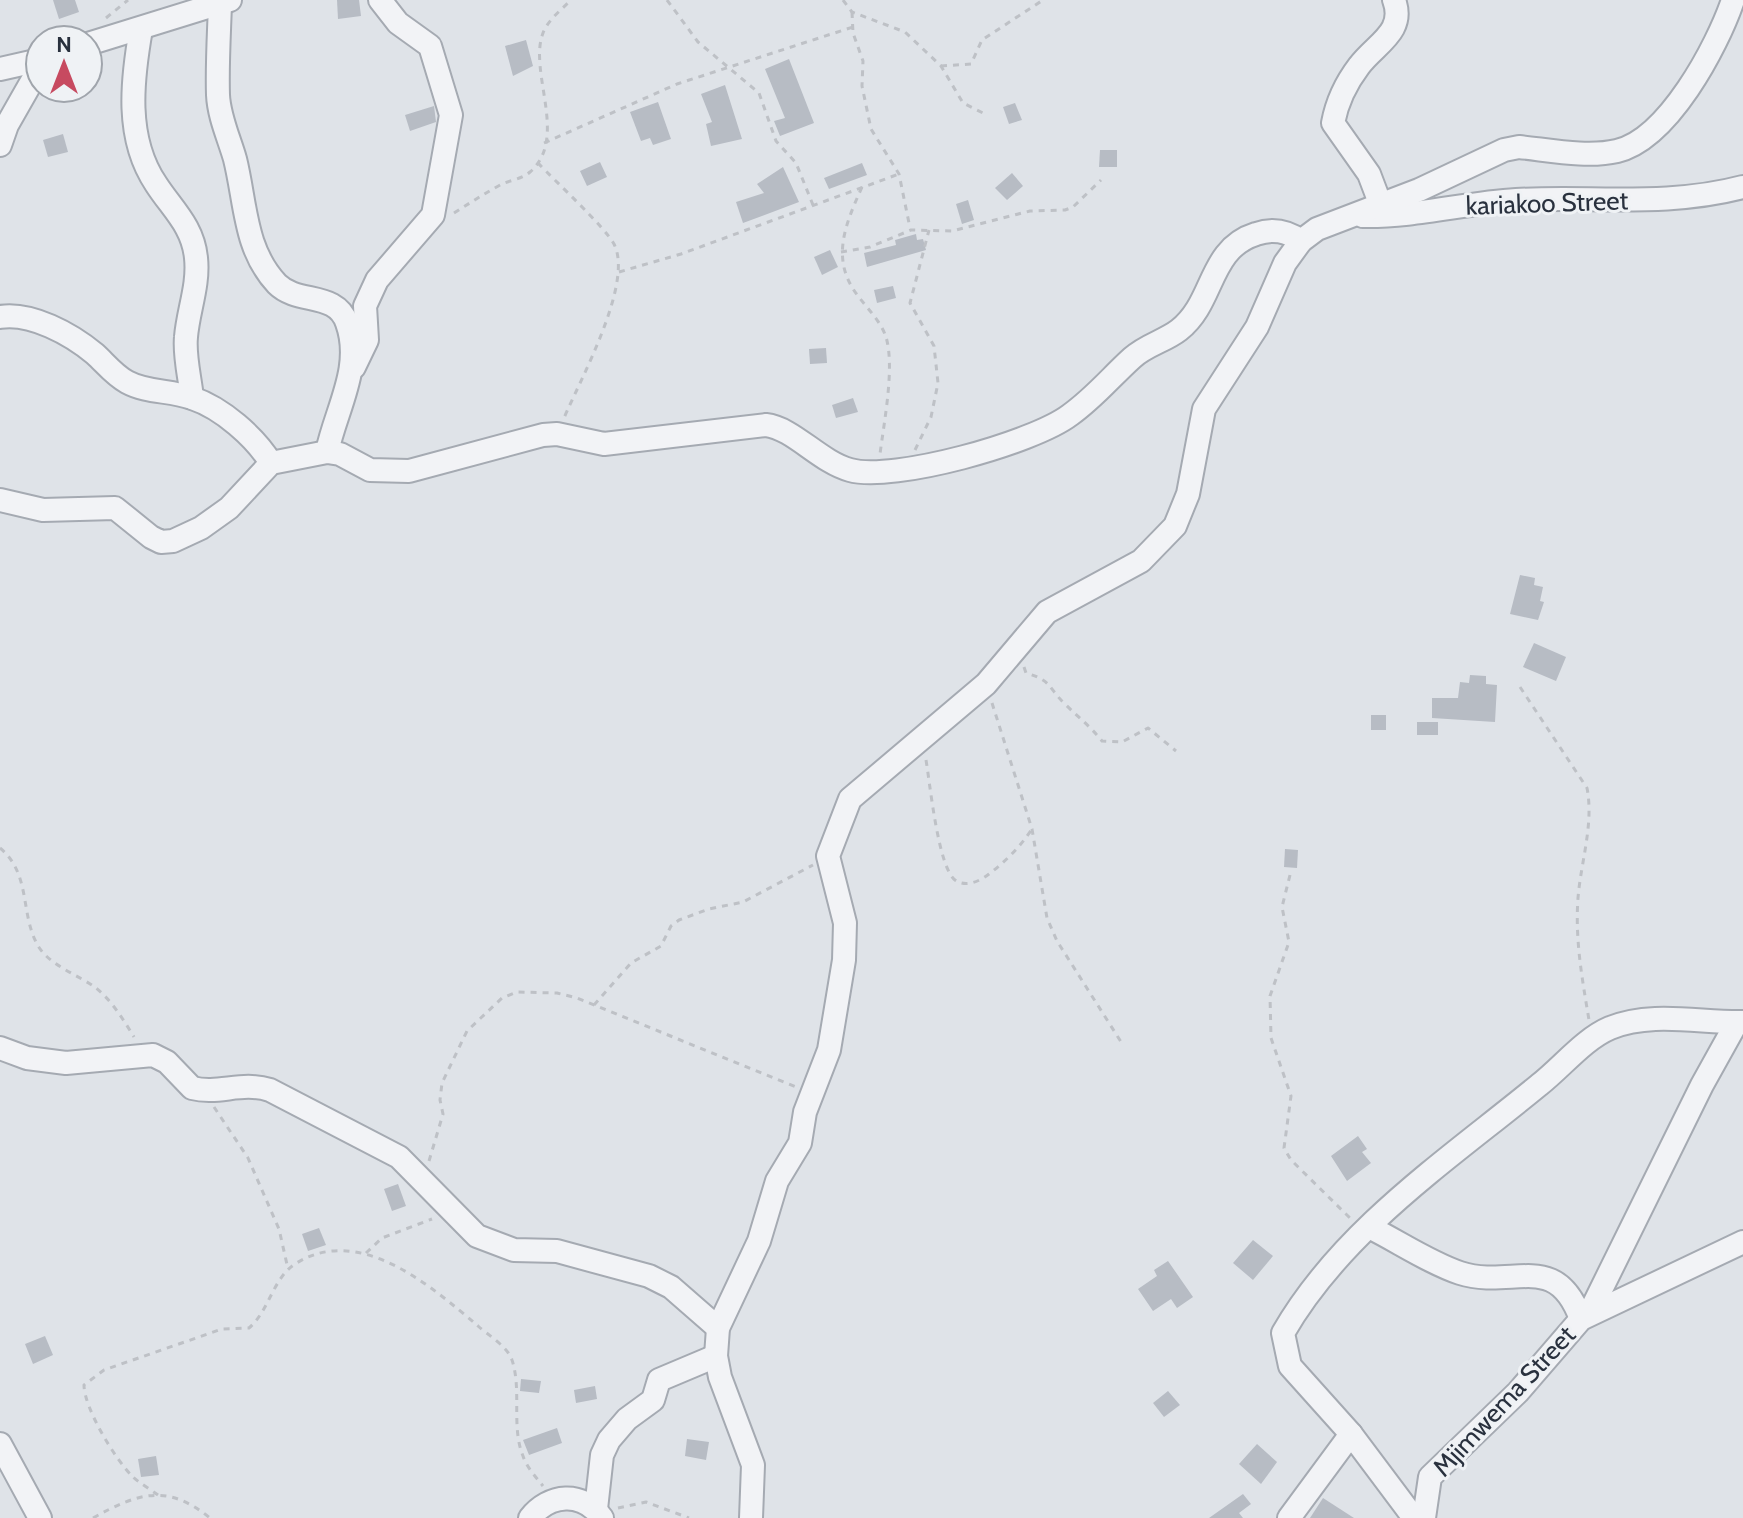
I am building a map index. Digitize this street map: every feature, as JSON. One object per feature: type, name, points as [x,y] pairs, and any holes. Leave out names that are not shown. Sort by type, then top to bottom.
[{"type":"street","points":[[327,452],[335,416],[367,340],[365,306],[373,287],[394,258],[433,215],[451,115],[430,46],[398,23],[380,0]]},
{"type":"street","points":[[1380,203],[1369,174],[1333,123],[1338,102],[1360,65],[1393,31],[1398,17],[1394,0]]},
{"type":"street","points":[[750,1518],[751,1453],[732,1412],[716,1356],[718,1328],[759,1241],[777,1181],[800,1143],[812,1093],[829,1050],[844,960],[842,901],[828,856],[850,799],[986,684],[1047,612],[1141,561],[1175,526],[1188,494],[1204,409],[1257,327],[1285,263],[1301,241],[1317,229],[1419,190],[1504,150],[1519,147],[1615,152],[1636,145],[1668,116],[1709,49],[1733,0]]},
{"type":"street","points":[[104,39],[225,2],[218,98],[239,177],[248,232],[269,274],[287,293],[320,299],[341,311],[352,344],[353,370]]},
{"type":"street","points":[[141,29],[134,67],[135,134],[155,183],[187,227],[196,259],[185,342],[192,398]]},
{"type":"street","points":[[0,69],[24,64]]},
{"type":"street","points":[[0,145],[24,95]]},
{"type":"street","name":"kariakoo Street","points":[[1350,215],[1388,216],[1480,202],[1522,200],[1694,199],[1743,187]]},
{"type":"street","points":[[0,500],[43,510],[115,508],[151,537],[161,542],[173,541],[201,528],[229,508],[271,463],[327,452],[340,454],[370,470],[409,471],[490,451],[527,438],[557,434],[604,444],[675,433],[773,425],[831,463],[852,471],[877,474],[996,449],[1068,417],[1109,383],[1133,357],[1178,330],[1188,320],[1202,301],[1216,265],[1229,248],[1244,238],[1274,231],[1289,233],[1301,241]]},
{"type":"street","points":[[0,317],[20,316],[71,337],[115,374],[142,389],[192,398],[238,427],[261,448],[271,463]]},
{"type":"street","points":[[1414,1518],[1351,1434],[1290,1366],[1283,1333],[1315,1281],[1368,1230],[1592,1039],[1625,1023],[1647,1020],[1740,1022],[1702,1085],[1585,1317]]},
{"type":"street","points":[[0,1048],[27,1058],[66,1063],[144,1054],[160,1058],[186,1085],[204,1090],[248,1084],[270,1090],[399,1157],[477,1236],[514,1250],[557,1251],[661,1281],[718,1328]]},
{"type":"street","points":[[1368,1230],[1460,1273],[1551,1279],[1568,1290],[1585,1317]]},
{"type":"street","name":"Mjimwema Street","points":[[1424,1518],[1430,1477],[1518,1392],[1585,1317],[1743,1242]]},
{"type":"street","points":[[530,1518],[541,1504],[553,1499],[575,1500],[599,1514],[602,1455],[615,1430],[653,1400],[659,1380],[716,1356]]},
{"type":"street","points":[[1289,1518],[1351,1434]]},
{"type":"street","points":[[0,1444],[40,1518]]},
{"type":"path","points":[[425,227],[504,183],[523,177],[538,163],[544,143],[548,104],[540,61],[541,40],[544,29],[571,0]]},
{"type":"path","points":[[667,0],[698,42],[759,93],[776,141],[796,163],[813,205]]},
{"type":"path","points":[[843,0],[852,12],[905,32],[941,66],[955,95],[987,115]]},
{"type":"path","points":[[941,66],[971,64],[982,40],[1043,0]]},
{"type":"path","points":[[852,12],[863,61],[862,86],[871,129],[899,174],[911,230]]},
{"type":"path","points":[[544,143],[677,84],[853,27]]},
{"type":"path","points":[[538,163],[612,240],[619,272],[592,355],[557,434]]},
{"type":"path","points":[[619,272],[681,254],[899,174]]},
{"type":"path","points":[[841,252],[870,247],[911,230],[973,228],[1030,211],[1065,210],[1078,203],[1101,180]]},
{"type":"path","points":[[862,187],[846,220],[841,252],[849,285],[886,339],[886,408],[877,474]]},
{"type":"path","points":[[912,466],[916,442],[936,401],[938,383],[934,346],[910,303],[929,230]]},
{"type":"path","points":[[1017,649],[1026,673],[1049,681],[1064,704],[1087,721],[1102,741],[1122,742],[1148,728],[1176,751]]},
{"type":"path","points":[[986,684],[1032,829],[1047,918],[1057,941],[1123,1045]]},
{"type":"path","points":[[1520,687],[1587,788],[1591,806],[1578,895],[1576,947],[1592,1039]]},
{"type":"path","points":[[922,737],[938,832],[949,872],[956,881],[969,884],[984,878],[1007,860],[1032,829]]},
{"type":"path","points":[[0,848],[18,873],[24,889],[27,919],[37,946],[49,959],[98,990],[120,1013],[144,1054]]},
{"type":"path","points":[[594,1005],[631,963],[661,946],[671,926],[679,920],[743,902],[828,856]]},
{"type":"path","points":[[1290,875],[1282,907],[1289,942],[1270,996],[1271,1038],[1291,1096],[1284,1148],[1291,1160],[1368,1230]]},
{"type":"path","points":[[424,1180],[443,1114],[442,1083],[467,1031],[483,1020],[502,998],[517,992],[557,993],[594,1005],[812,1093]]},
{"type":"path","points":[[204,1090],[248,1158],[279,1229],[288,1270]]},
{"type":"path","points":[[366,1253],[382,1238],[453,1212]]},
{"type":"path","points":[[158,1495],[131,1475],[109,1443],[84,1394],[84,1385],[104,1370],[222,1329],[249,1328],[288,1270],[308,1258],[328,1253],[366,1253],[389,1263],[444,1297],[509,1353],[517,1393],[519,1447],[529,1468],[553,1499]]},
{"type":"path","points":[[93,1518],[130,1498],[158,1495],[177,1497],[210,1518]]},
{"type":"path","points":[[599,1514],[628,1504],[646,1502],[689,1518]]},
{"type":"building","points":[[53,0],[75,0],[79,12],[59,19]]},
{"type":"building","points":[[337,0],[359,0],[361,16],[338,19]]},
{"type":"building","points":[[526,40],[533,66],[513,76],[505,46]]},
{"type":"building","points":[[789,59],[814,123],[780,136],[774,121],[785,118],[765,69]]},
{"type":"building","points":[[725,85],[742,139],[711,146],[706,124],[712,122],[701,94]]},
{"type":"building","points":[[658,102],[671,139],[653,145],[650,138],[641,141],[630,112]]},
{"type":"building","points":[[1015,103],[1022,120],[1009,124],[1003,107]]},
{"type":"building","points":[[434,106],[436,122],[410,131],[405,115]]},
{"type":"building","points":[[63,134],[68,152],[48,157],[43,140]]},
{"type":"building","points":[[1100,150],[1117,150],[1117,167],[1099,167]]},
{"type":"building","points":[[600,162],[607,177],[587,186],[580,171]]},
{"type":"building","points":[[862,163],[867,175],[829,189],[824,178]]},
{"type":"building","points":[[783,167],[799,202],[743,223],[736,202],[764,193],[757,184]]},
{"type":"building","points":[[1012,173],[1023,186],[1007,200],[995,188]]},
{"type":"building","points":[[968,200],[974,220],[962,224],[956,204]]},
{"type":"building","points":[[916,234],[917,240],[923,239],[926,250],[867,267],[864,253],[896,245],[895,240]]},
{"type":"building","points":[[830,250],[838,267],[822,275],[814,257]]},
{"type":"building","points":[[893,286],[896,298],[877,303],[874,290]]},
{"type":"building","points":[[826,348],[827,363],[810,364],[809,349]]},
{"type":"building","points":[[853,398],[858,412],[836,418],[832,405]]},
{"type":"building","points":[[1520,575],[1535,578],[1534,585],[1543,587],[1540,601],[1544,602],[1538,620],[1510,614]]},
{"type":"building","points":[[1534,643],[1566,657],[1556,681],[1523,667]]},
{"type":"building","points":[[1470,675],[1486,676],[1486,684],[1497,685],[1495,722],[1432,718],[1432,698],[1458,698],[1460,682],[1469,683]]},
{"type":"building","points":[[1371,715],[1386,715],[1386,730],[1371,730]]},
{"type":"building","points":[[1417,722],[1438,722],[1438,735],[1417,735]]},
{"type":"building","points":[[1285,849],[1298,850],[1297,868],[1284,867]]},
{"type":"building","points":[[1358,1136],[1367,1149],[1362,1152],[1371,1163],[1347,1181],[1331,1156]]},
{"type":"building","points":[[398,1184],[406,1206],[392,1211],[384,1189]]},
{"type":"building","points":[[319,1228],[326,1245],[308,1251],[302,1234]]},
{"type":"building","points":[[1253,1240],[1273,1256],[1253,1280],[1233,1263]]},
{"type":"building","points":[[1168,1261],[1193,1297],[1177,1308],[1171,1299],[1153,1311],[1138,1289],[1157,1276],[1154,1270]]},
{"type":"building","points":[[45,1336],[53,1355],[33,1364],[25,1344]]},
{"type":"building","points":[[521,1379],[541,1381],[539,1393],[520,1391]]},
{"type":"building","points":[[595,1386],[597,1399],[576,1403],[574,1390]]},
{"type":"building","points":[[1168,1391],[1180,1405],[1164,1417],[1153,1403]]},
{"type":"building","points":[[557,1428],[562,1443],[529,1455],[523,1440]]},
{"type":"building","points":[[687,1439],[709,1442],[706,1460],[685,1456]]},
{"type":"building","points":[[1257,1444],[1277,1462],[1261,1484],[1239,1464]]},
{"type":"building","points":[[156,1456],[159,1475],[141,1477],[138,1459]]},
{"type":"building","points":[[1243,1494],[1251,1504],[1239,1513],[1243,1518],[1209,1518]]},
{"type":"building","points":[[1323,1498],[1354,1518],[1310,1518]]}]
